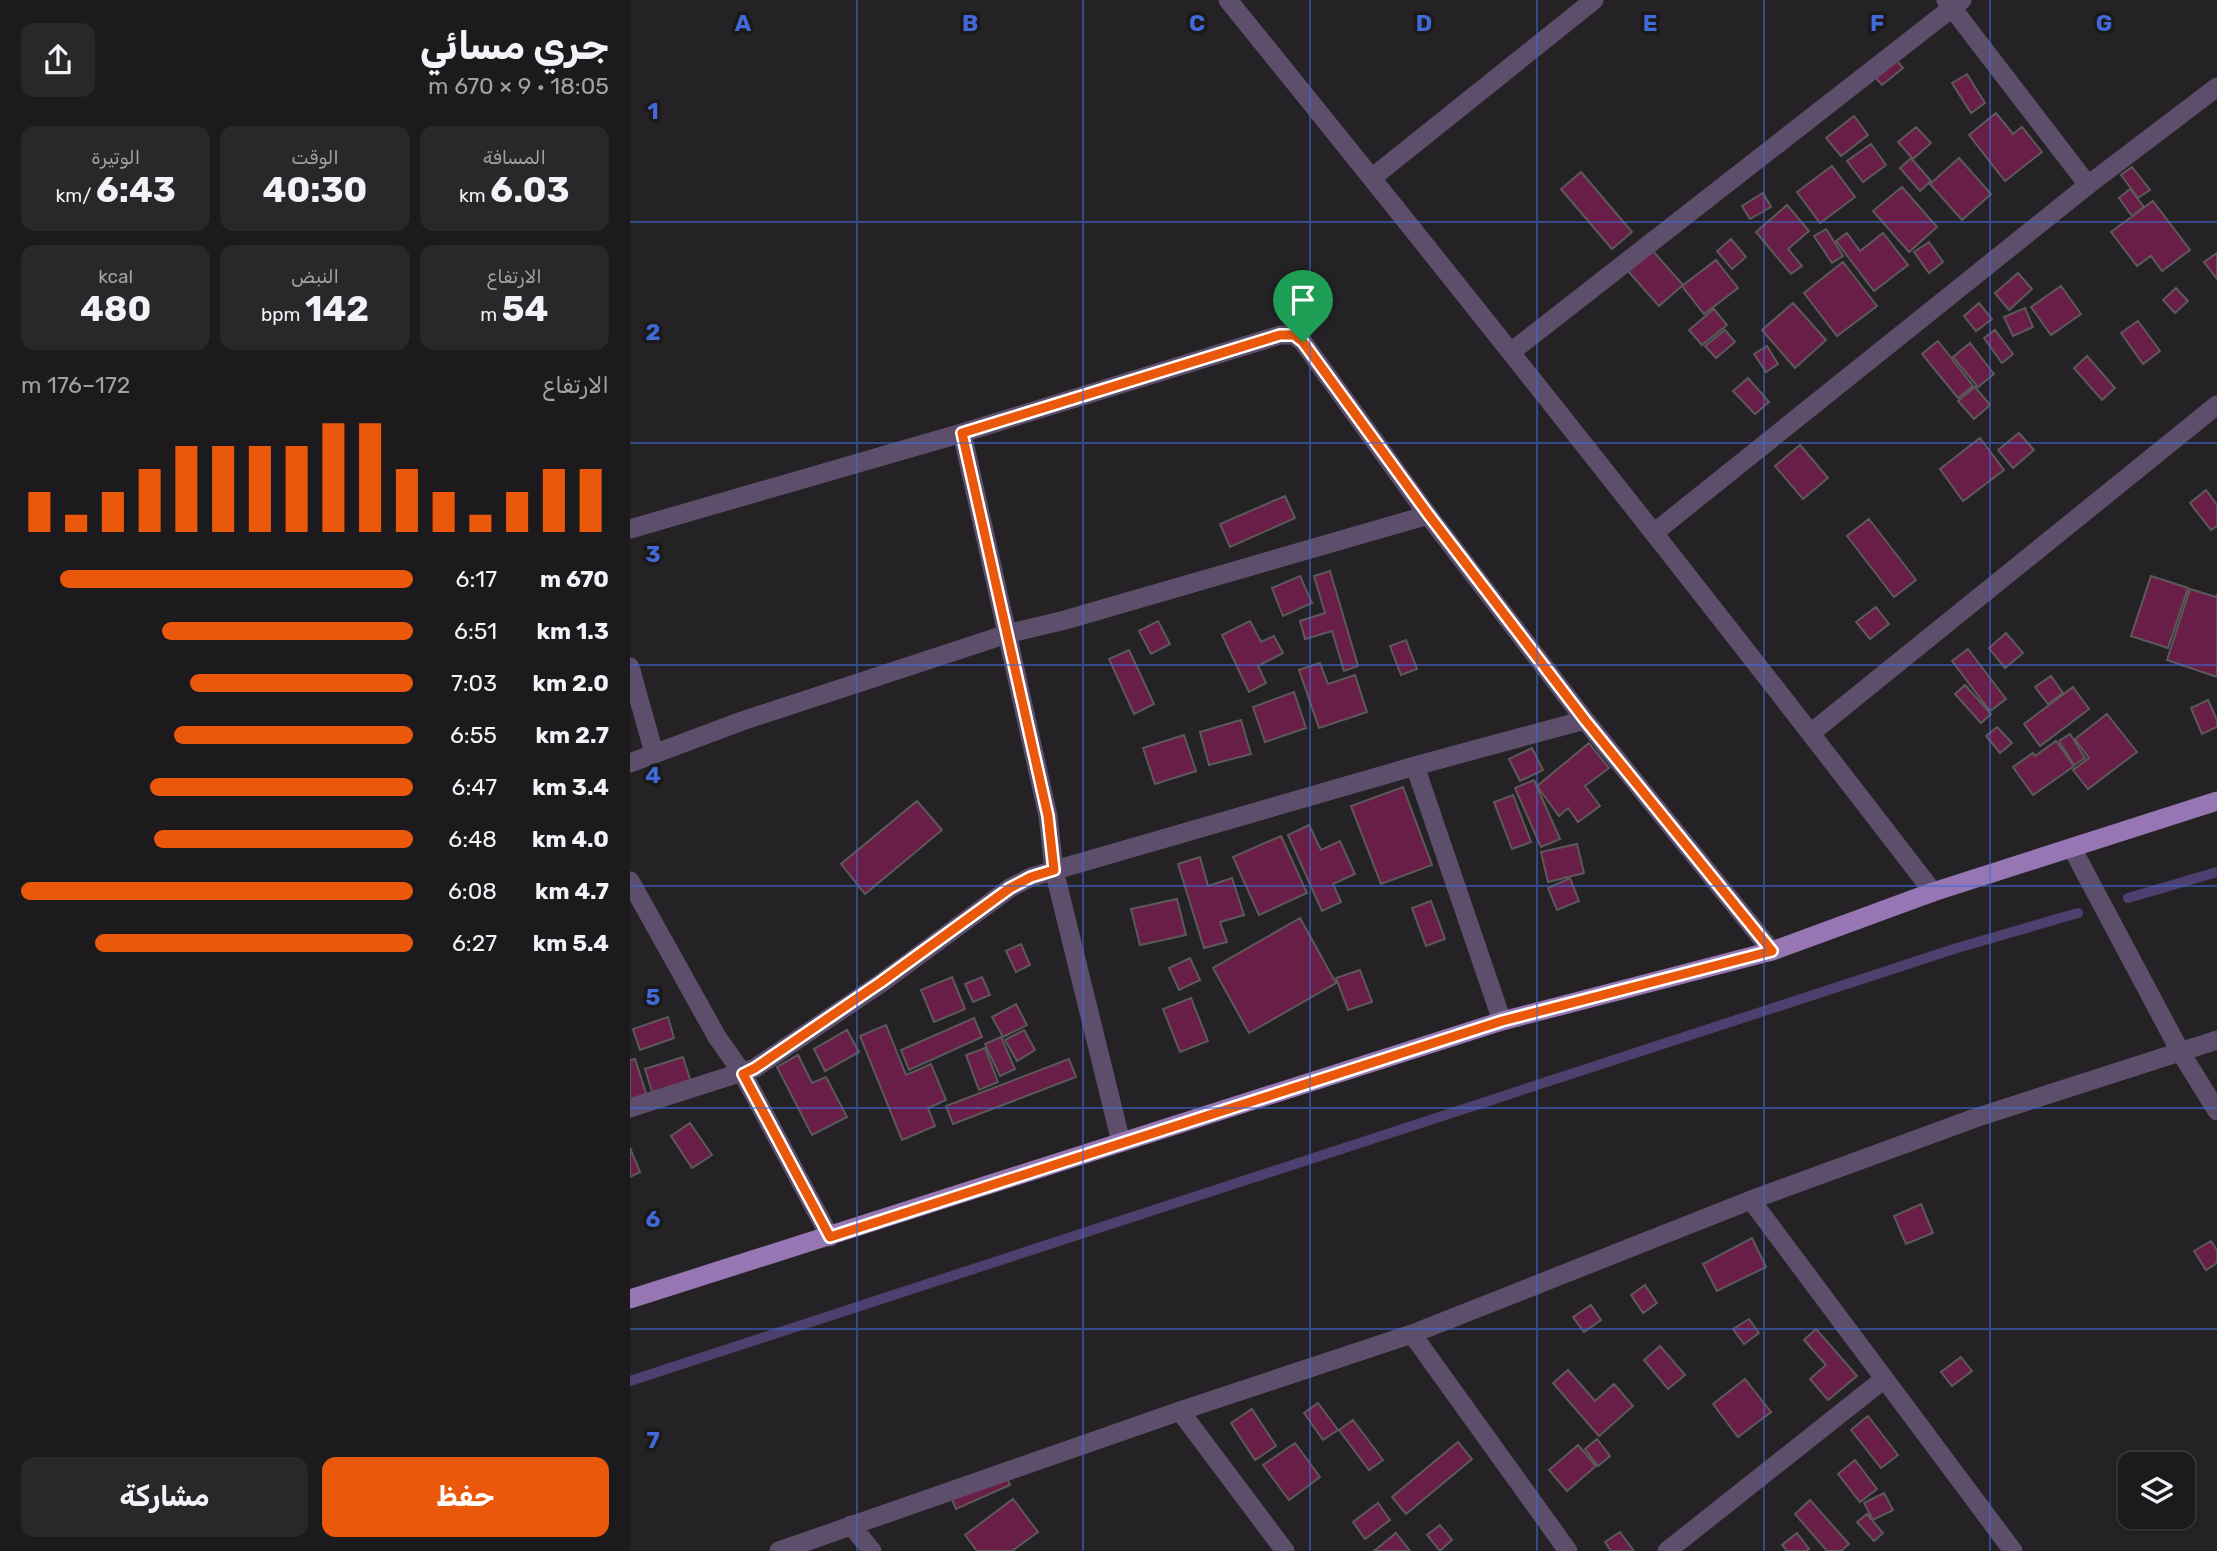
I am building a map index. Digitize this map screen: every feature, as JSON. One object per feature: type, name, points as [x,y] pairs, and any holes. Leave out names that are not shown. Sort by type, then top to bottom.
[{"type":"main road","points":[[630,1299],[1502,1021],[1772,951],[1933,892],[2217,801]]},
{"type":"street","points":[[1373,177],[1594,0]]},
{"type":"street","points":[[1511,352],[1954,3],[2088,185]]},
{"type":"street","points":[[1240,4],[1373,177],[1655,532],[1933,892]]},
{"type":"street","points":[[1655,532],[2088,185],[2217,87]]},
{"type":"street","points":[[630,529],[962,433],[1280,335],[1294,335],[1303,342],[1428,514],[1585,720],[1772,951]]},
{"type":"street","points":[[1811,733],[2217,405]]},
{"type":"street","points":[[962,433],[1048,816],[1054,870],[1121,1142]]},
{"type":"street","points":[[630,763],[742,722],[1007,634],[1065,621],[1428,514]]},
{"type":"street","points":[[630,667],[654,754]]},
{"type":"street","points":[[630,1108],[755,1068],[881,982],[1010,888],[1031,877],[1585,720]]},
{"type":"street","points":[[1415,766],[1502,1021]]},
{"type":"street","points":[[2072,848],[2181,1053],[2217,1111]]},
{"type":"street","points":[[630,881],[717,1037],[743,1074],[830,1237]]},
{"type":"street","points":[[779,1551],[1180,1411],[1412,1334],[1751,1200],[1978,1117],[2217,1040]]},
{"type":"street","points":[[1751,1200],[2007,1549]]},
{"type":"street","points":[[1412,1334],[1568,1551]]},
{"type":"street","points":[[1667,1551],[1884,1379]]},
{"type":"street","points":[[1180,1411],[1285,1551]]},
{"type":"street","points":[[851,1525],[872,1551]]},
{"type":"building","points":[[1894,57],[1903,68],[1882,85],[1873,75]]},
{"type":"building","points":[[1967,74],[1985,103],[1971,113],[1952,83]]},
{"type":"building","points":[[1996,113],[2013,134],[2022,127],[2042,152],[2005,181],[1969,135]]},
{"type":"building","points":[[1854,116],[1868,135],[1841,156],[1826,138]]},
{"type":"building","points":[[1916,127],[1931,143],[1913,159],[1898,142]]},
{"type":"building","points":[[1871,144],[1886,165],[1863,182],[1847,161]]},
{"type":"building","points":[[1911,158],[1931,181],[1920,191],[1900,168]]},
{"type":"building","points":[[1959,158],[1991,194],[1962,220],[1930,184]]},
{"type":"building","points":[[1832,166],[1855,197],[1820,223],[1797,192]]},
{"type":"building","points":[[2132,167],[2150,190],[2138,198],[2121,175]]},
{"type":"building","points":[[1581,172],[1632,232],[1612,249],[1561,189]]},
{"type":"building","points":[[1902,187],[1937,227],[1909,252],[1873,211]]},
{"type":"building","points":[[2130,189],[2144,207],[2132,216],[2119,198]]},
{"type":"building","points":[[1763,193],[1771,207],[1750,219],[1742,206]]},
{"type":"building","points":[[2153,201],[2190,250],[2162,271],[2151,256],[2137,266],[2111,232]]},
{"type":"building","points":[[1787,205],[1809,231],[1788,249],[1802,266],[1791,274],[1756,232]]},
{"type":"building","points":[[1826,229],[1843,256],[1832,263],[1814,236]]},
{"type":"building","points":[[1847,233],[1860,251],[1883,233],[1908,265],[1874,291],[1836,241]]},
{"type":"building","points":[[1731,239],[1746,257],[1732,269],[1717,251]]},
{"type":"building","points":[[1929,242],[1943,262],[1929,273],[1914,252]]},
{"type":"building","points":[[1652,250],[1683,285],[1659,306],[1628,271]]},
{"type":"building","points":[[2217,253],[2217,279],[2204,262]]},
{"type":"building","points":[[1716,260],[1738,288],[1704,314],[1682,286]]},
{"type":"building","points":[[1843,262],[1877,306],[1837,336],[1804,293]]},
{"type":"building","points":[[2018,273],[2032,289],[2009,310],[1995,293]]},
{"type":"building","points":[[2061,286],[2081,314],[2051,335],[2031,307]]},
{"type":"building","points":[[2176,288],[2188,301],[2175,313],[2163,300]]},
{"type":"building","points":[[1793,303],[1826,340],[1795,368],[1762,330]]},
{"type":"building","points":[[1979,303],[1992,319],[1976,331],[1964,316]]},
{"type":"building","points":[[2025,308],[2033,327],[2013,336],[2004,317]]},
{"type":"building","points":[[1714,309],[1727,325],[1702,345],[1689,330]]},
{"type":"building","points":[[2138,321],[2160,351],[2143,364],[2121,333]]},
{"type":"building","points":[[1725,330],[1735,342],[1716,358],[1705,346]]},
{"type":"building","points":[[1995,330],[2013,354],[2002,363],[1984,338]]},
{"type":"building","points":[[1938,341],[1973,386],[1958,398],[1922,354]]},
{"type":"building","points":[[1970,343],[1994,374],[1978,387],[1953,357]]},
{"type":"building","points":[[1767,346],[1778,364],[1766,372],[1754,354]]},
{"type":"building","points":[[2087,356],[2115,388],[2102,400],[2074,368]]},
{"type":"building","points":[[1748,378],[1769,402],[1755,414],[1733,391]]},
{"type":"building","points":[[1975,387],[1990,405],[1974,419],[1958,401]]},
{"type":"building","points":[[2019,433],[2034,450],[2013,468],[1998,450]]},
{"type":"building","points":[[1980,438],[2004,470],[1963,501],[1940,469]]},
{"type":"building","points":[[1800,445],[1828,478],[1803,499],[1775,466]]},
{"type":"building","points":[[2206,490],[2217,505],[2217,526],[2211,530],[2190,503]]},
{"type":"building","points":[[1285,496],[1295,518],[1230,547],[1220,524]]},
{"type":"building","points":[[1869,519],[1916,580],[1894,597],[1847,536]]},
{"type":"building","points":[[1330,571],[1358,666],[1344,671],[1332,631],[1305,639],[1300,621],[1325,613],[1314,576]]},
{"type":"building","points":[[1300,576],[1312,603],[1283,616],[1272,588]]},
{"type":"building","points":[[2151,576],[2188,588],[2168,648],[2131,636]]},
{"type":"building","points":[[2190,589],[2216,597],[2217,594],[2217,677],[2167,660]]},
{"type":"building","points":[[1876,607],[1889,624],[1870,639],[1856,622]]},
{"type":"building","points":[[1158,621],[1170,644],[1151,654],[1139,631]]},
{"type":"building","points":[[1250,621],[1261,642],[1274,636],[1283,653],[1258,666],[1266,683],[1249,692],[1222,635]]},
{"type":"building","points":[[2006,633],[2023,653],[2005,668],[1989,648]]},
{"type":"building","points":[[1406,640],[1417,669],[1401,675],[1390,646]]},
{"type":"building","points":[[1968,649],[2006,699],[1990,711],[1952,661]]},
{"type":"building","points":[[1129,650],[1154,704],[1134,714],[1109,659]]},
{"type":"building","points":[[1320,663],[1328,684],[1355,675],[1367,712],[1319,728],[1299,670]]},
{"type":"building","points":[[2051,676],[2063,693],[2048,704],[2035,687]]},
{"type":"building","points":[[1965,685],[1991,714],[1981,723],[1955,694]]},
{"type":"building","points":[[2073,687],[2089,709],[2040,746],[2024,724]]},
{"type":"building","points":[[1294,692],[1306,728],[1265,742],[1253,707]]},
{"type":"building","points":[[2208,700],[2217,720],[2217,727],[2202,734],[2191,708]]},
{"type":"building","points":[[2107,714],[2137,752],[2088,789],[2073,770],[2089,758],[2075,739]]},
{"type":"building","points":[[1241,720],[1251,754],[1209,765],[1200,732]]},
{"type":"building","points":[[1997,727],[2012,743],[2000,753],[1986,736]]},
{"type":"building","points":[[2070,734],[2085,758],[2074,765],[2059,741]]},
{"type":"building","points":[[1184,735],[1196,771],[1155,784],[1143,748]]},
{"type":"building","points":[[2056,741],[2074,766],[2033,795],[2013,767]]},
{"type":"building","points":[[1589,743],[1609,768],[1585,786],[1600,806],[1578,822],[1568,808],[1559,816],[1537,786]]},
{"type":"building","points":[[1532,748],[1543,770],[1520,781],[1509,759]]},
{"type":"building","points":[[1534,780],[1560,839],[1541,847],[1515,788]]},
{"type":"building","points":[[1403,787],[1432,865],[1381,884],[1351,806]]},
{"type":"building","points":[[1513,795],[1531,842],[1512,849],[1494,802]]},
{"type":"building","points":[[917,801],[942,830],[865,894],[841,864]]},
{"type":"building","points":[[1309,825],[1321,850],[1340,841],[1355,874],[1333,884],[1341,902],[1322,911],[1288,835]]},
{"type":"building","points":[[1281,836],[1307,893],[1259,915],[1233,857]]},
{"type":"building","points":[[1577,844],[1584,873],[1548,882],[1541,852]]},
{"type":"building","points":[[1200,857],[1208,886],[1232,878],[1244,915],[1220,922],[1227,942],[1204,948],[1178,864]]},
{"type":"building","points":[[1570,878],[1579,901],[1557,910],[1548,888]]},
{"type":"building","points":[[1177,899],[1186,935],[1140,945],[1131,909]]},
{"type":"building","points":[[1431,901],[1445,939],[1426,946],[1412,908]]},
{"type":"building","points":[[1300,918],[1336,983],[1249,1033],[1213,968]]},
{"type":"building","points":[[1021,944],[1030,965],[1016,972],[1006,951]]},
{"type":"building","points":[[1190,958],[1200,980],[1179,990],[1169,968]]},
{"type":"building","points":[[1360,970],[1372,1002],[1348,1010],[1336,978]]},
{"type":"building","points":[[952,977],[965,1009],[934,1022],[921,990]]},
{"type":"building","points":[[982,977],[990,995],[973,1002],[965,984]]},
{"type":"building","points":[[1191,998],[1208,1041],[1180,1052],[1163,1009]]},
{"type":"building","points":[[1016,1004],[1027,1025],[1003,1037],[992,1017]]},
{"type":"building","points":[[668,1017],[674,1038],[640,1050],[633,1029]]},
{"type":"building","points":[[974,1018],[982,1037],[909,1070],[901,1050]]},
{"type":"building","points":[[886,1025],[906,1075],[931,1064],[946,1100],[928,1108],[935,1126],[902,1140],[860,1036]]},
{"type":"building","points":[[847,1030],[859,1052],[825,1071],[814,1049]]},
{"type":"building","points":[[1024,1030],[1035,1050],[1017,1061],[1005,1040]]},
{"type":"building","points":[[1001,1037],[1015,1069],[1000,1076],[985,1044]]},
{"type":"building","points":[[985,1048],[998,1082],[979,1090],[966,1055]]},
{"type":"building","points":[[798,1055],[812,1083],[826,1077],[847,1117],[812,1135],[777,1067]]},
{"type":"building","points":[[683,1057],[694,1092],[656,1105],[645,1069]]},
{"type":"building","points":[[635,1059],[647,1096],[630,1101],[630,1060]]},
{"type":"building","points":[[1069,1059],[1076,1077],[953,1124],[946,1106]]},
{"type":"building","points":[[690,1123],[712,1155],[692,1168],[671,1136]]},
{"type":"building","points":[[630,1148],[640,1172],[630,1177]]},
{"type":"building","points":[[1921,1204],[1933,1233],[1906,1244],[1894,1216]]},
{"type":"building","points":[[1752,1238],[1766,1267],[1717,1291],[1703,1264]]},
{"type":"building","points":[[2211,1241],[2217,1250],[2217,1263],[2206,1270],[2194,1251]]},
{"type":"building","points":[[1645,1285],[1657,1303],[1643,1313],[1631,1295]]},
{"type":"building","points":[[1591,1305],[1601,1320],[1584,1332],[1573,1317]]},
{"type":"building","points":[[1749,1319],[1759,1333],[1744,1344],[1733,1329]]},
{"type":"building","points":[[1816,1329],[1857,1376],[1828,1400],[1810,1379],[1826,1365],[1804,1340]]},
{"type":"building","points":[[1660,1346],[1685,1375],[1668,1389],[1644,1360]]},
{"type":"building","points":[[1961,1357],[1972,1371],[1952,1386],[1941,1372]]},
{"type":"building","points":[[1568,1370],[1595,1401],[1614,1384],[1633,1406],[1599,1436],[1553,1383]]},
{"type":"building","points":[[1745,1379],[1771,1412],[1738,1437],[1713,1404]]},
{"type":"building","points":[[1318,1403],[1338,1430],[1323,1440],[1304,1413]]},
{"type":"building","points":[[1252,1409],[1276,1446],[1255,1460],[1231,1423]]},
{"type":"building","points":[[1868,1416],[1898,1455],[1881,1468],[1851,1430]]},
{"type":"building","points":[[1353,1420],[1383,1460],[1369,1470],[1339,1430]]},
{"type":"building","points":[[1597,1439],[1610,1456],[1598,1466],[1585,1449]]},
{"type":"building","points":[[1458,1442],[1472,1459],[1406,1514],[1392,1497]]},
{"type":"building","points":[[1295,1443],[1320,1477],[1289,1500],[1263,1465]]},
{"type":"building","points":[[1578,1445],[1596,1466],[1567,1491],[1549,1470]]},
{"type":"building","points":[[1855,1460],[1877,1489],[1860,1502],[1838,1474]]},
{"type":"building","points":[[1002,1465],[1010,1485],[956,1509],[948,1490]]},
{"type":"building","points":[[1884,1493],[1893,1510],[1873,1520],[1864,1503]]},
{"type":"building","points":[[1013,1499],[1038,1532],[1012,1551],[977,1551],[965,1535]]},
{"type":"building","points":[[1810,1500],[1849,1544],[1841,1551],[1827,1551],[1795,1514]]},
{"type":"building","points":[[1378,1503],[1390,1520],[1365,1539],[1353,1522]]},
{"type":"building","points":[[1867,1514],[1883,1533],[1874,1541],[1857,1522]]},
{"type":"building","points":[[1440,1525],[1452,1540],[1440,1551],[1427,1535]]},
{"type":"building","points":[[1620,1532],[1633,1550],[1611,1551],[1605,1542]]},
{"type":"building","points":[[1396,1533],[1410,1551],[1374,1551]]},
{"type":"building","points":[[1797,1533],[1809,1549],[1787,1551],[1782,1545]]},
{"type":"waterway","points":[[2128,898],[2217,872]]},
{"type":"waterway","points":[[630,1381],[1957,948],[2078,913]]},
{"type":"route","points":[[1280,335],[1294,335],[1303,342],[1428,514],[1585,720],[1772,951],[1502,1021],[830,1237],[743,1074],[881,982],[1010,888],[1031,877],[1054,870],[1048,816],[962,433],[1280,335]]}]
